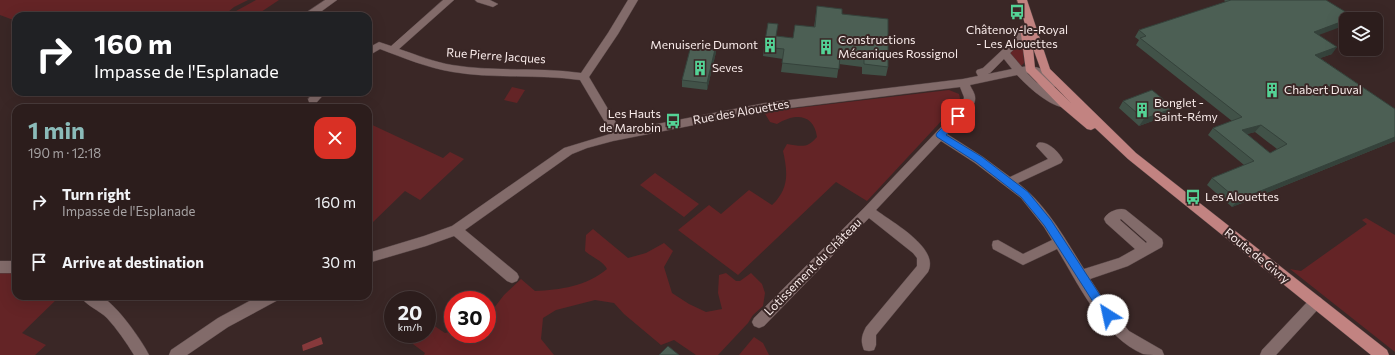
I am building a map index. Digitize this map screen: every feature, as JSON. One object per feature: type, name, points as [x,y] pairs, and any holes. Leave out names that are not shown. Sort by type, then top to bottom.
[{"type":"main road","name":"Route de Givry","points":[[1022,0],[1033,73],[1065,104],[1106,138],[1132,156],[1382,355]]},
{"type":"main road","name":"Route de Givry","points":[[1026,24],[1032,29],[1040,61],[1033,73]]},
{"type":"main road","name":"Route de Givry","points":[[1087,113],[1132,156]]},
{"type":"street","points":[[313,12],[332,0]]},
{"type":"street","points":[[392,50],[449,0]]},
{"type":"street","points":[[480,0],[493,4]]},
{"type":"street","points":[[617,136],[612,124],[584,78],[633,0]]},
{"type":"street","points":[[985,78],[981,72],[986,71],[1020,37],[1026,24]]},
{"type":"street","name":"Rue Pierre Jacques","points":[[372,50],[379,45],[426,62],[463,70],[537,72],[584,78]]},
{"type":"street","points":[[1004,53],[1033,73],[1046,76],[1087,113]]},
{"type":"street","name":"Rue des Alouettes","points":[[372,257],[426,241],[456,230],[503,198],[551,162],[584,145],[617,136],[765,107],[963,83],[996,76],[1033,73]]},
{"type":"street","name":"Lotissement du Château","points":[[759,322],[868,211],[967,106],[970,101],[970,95],[963,83]]},
{"type":"street","points":[[940,135],[964,149],[1010,182],[1035,206],[1115,325],[1124,335],[1157,355]]},
{"type":"street","points":[[1010,182],[1057,160],[1042,146]]},
{"type":"street","points":[[868,211],[918,249],[925,262],[923,268],[871,331],[868,337],[869,345]]},
{"type":"street","points":[[456,230],[512,277]]},
{"type":"street","points":[[998,245],[1023,260],[1060,242]]},
{"type":"street","points":[[1081,276],[1123,262],[1145,250]]},
{"type":"street","points":[[0,267],[12,267]]},
{"type":"street","points":[[95,300],[110,312],[126,330],[142,355]]},
{"type":"street","points":[[176,355],[200,336],[231,316],[265,300]]},
{"type":"street","points":[[1267,355],[1316,302]]},
{"type":"shaded area","points":[[0,0],[248,0],[228,12],[12,12],[12,20],[0,15]]},
{"type":"shaded area","points":[[256,0],[279,0],[261,12],[234,12]]},
{"type":"shaded area","points":[[1022,36],[1024,63],[1021,66],[1007,53]]},
{"type":"shaded area","points":[[512,87],[525,90],[517,103],[504,100]]},
{"type":"shaded area","points":[[949,90],[959,94],[959,102],[867,201],[836,182],[738,275],[678,230],[709,205],[721,214],[749,190],[772,205],[778,199],[782,193],[786,180],[786,166],[783,151],[787,144],[804,146],[817,137],[812,123],[808,119],[796,117],[783,120],[777,124],[770,122],[764,112]]},
{"type":"shaded area","points":[[372,125],[443,158],[450,152],[464,159],[420,200],[405,191],[373,222]]},
{"type":"shaded area","points":[[655,173],[699,204],[684,217],[640,185]]},
{"type":"shaded area","points":[[1366,218],[1395,235],[1395,352],[1290,269],[1301,271],[1367,224],[1362,220]]},
{"type":"shaded area","points":[[593,229],[628,258],[646,253],[664,243],[673,251],[664,267],[672,293],[689,304],[706,312],[722,309],[718,293],[719,275],[726,273],[736,281],[740,281],[751,273],[762,284],[765,293],[763,306],[753,315],[748,323],[718,355],[696,355],[674,340],[661,345],[624,314],[614,303],[595,300],[556,310],[543,318],[541,339],[554,355],[424,355],[425,353],[413,344],[436,343],[436,327],[444,332],[444,343],[496,343],[496,305],[504,295],[521,279],[535,291],[554,290],[582,283],[599,275],[607,269],[585,251],[586,235]]},
{"type":"shaded area","points":[[0,270],[12,272],[12,300],[56,300],[22,333],[46,345],[35,355],[0,355]]},
{"type":"shaded area","points":[[321,337],[323,344],[303,351],[302,345]]},
{"type":"shaded area","points":[[754,337],[763,343],[769,355],[739,355]]},
{"type":"building","name":"Chabert Duval","points":[[1231,0],[1326,0],[1346,12],[1339,12],[1339,23],[1314,32],[1337,47],[1315,55],[1395,109],[1395,137],[1238,200],[1212,178],[1254,161],[1213,128],[1242,117],[1140,38],[1146,36],[1139,30]],"holes":[[[1261,125],[1287,144],[1270,153],[1242,130]]]},
{"type":"building","points":[[817,6],[842,9],[842,14],[888,19],[888,67],[864,64],[864,57],[840,55],[839,69],[782,63],[784,49],[764,47],[768,23],[778,24],[776,36],[793,38],[795,25],[815,27]]},
{"type":"building","name":"Seves","points":[[692,42],[716,45],[707,83],[682,80]]},
{"type":"building","points":[[1152,90],[1170,105],[1168,106],[1171,109],[1144,119],[1123,101]]},
{"type":"building","points":[[668,346],[679,355],[659,355]]},
{"type":"place","name":"Châtenoy-le-Royal - Les Alouettes","points":[[1017,12]]},
{"type":"place","name":"Menuiserie Dumont","points":[[770,45]]},
{"type":"place","name":"Constructions Mécaniques Rossignol","points":[[826,47]]},
{"type":"place","name":"Seves","points":[[700,68]]},
{"type":"place","name":"Chabert Duval","points":[[1272,90]]},
{"type":"place","name":"Bonglet - Saint-Rémy","points":[[1142,110]]},
{"type":"place","name":"Les Hauts de Marobin","points":[[673,121]]},
{"type":"place","name":"Les Alouettes","points":[[1193,197]]},
{"type":"route","points":[[958,116],[940,135],[979,160],[1010,182],[1025,195],[1048,223],[1100,306],[1108,315]]}]
